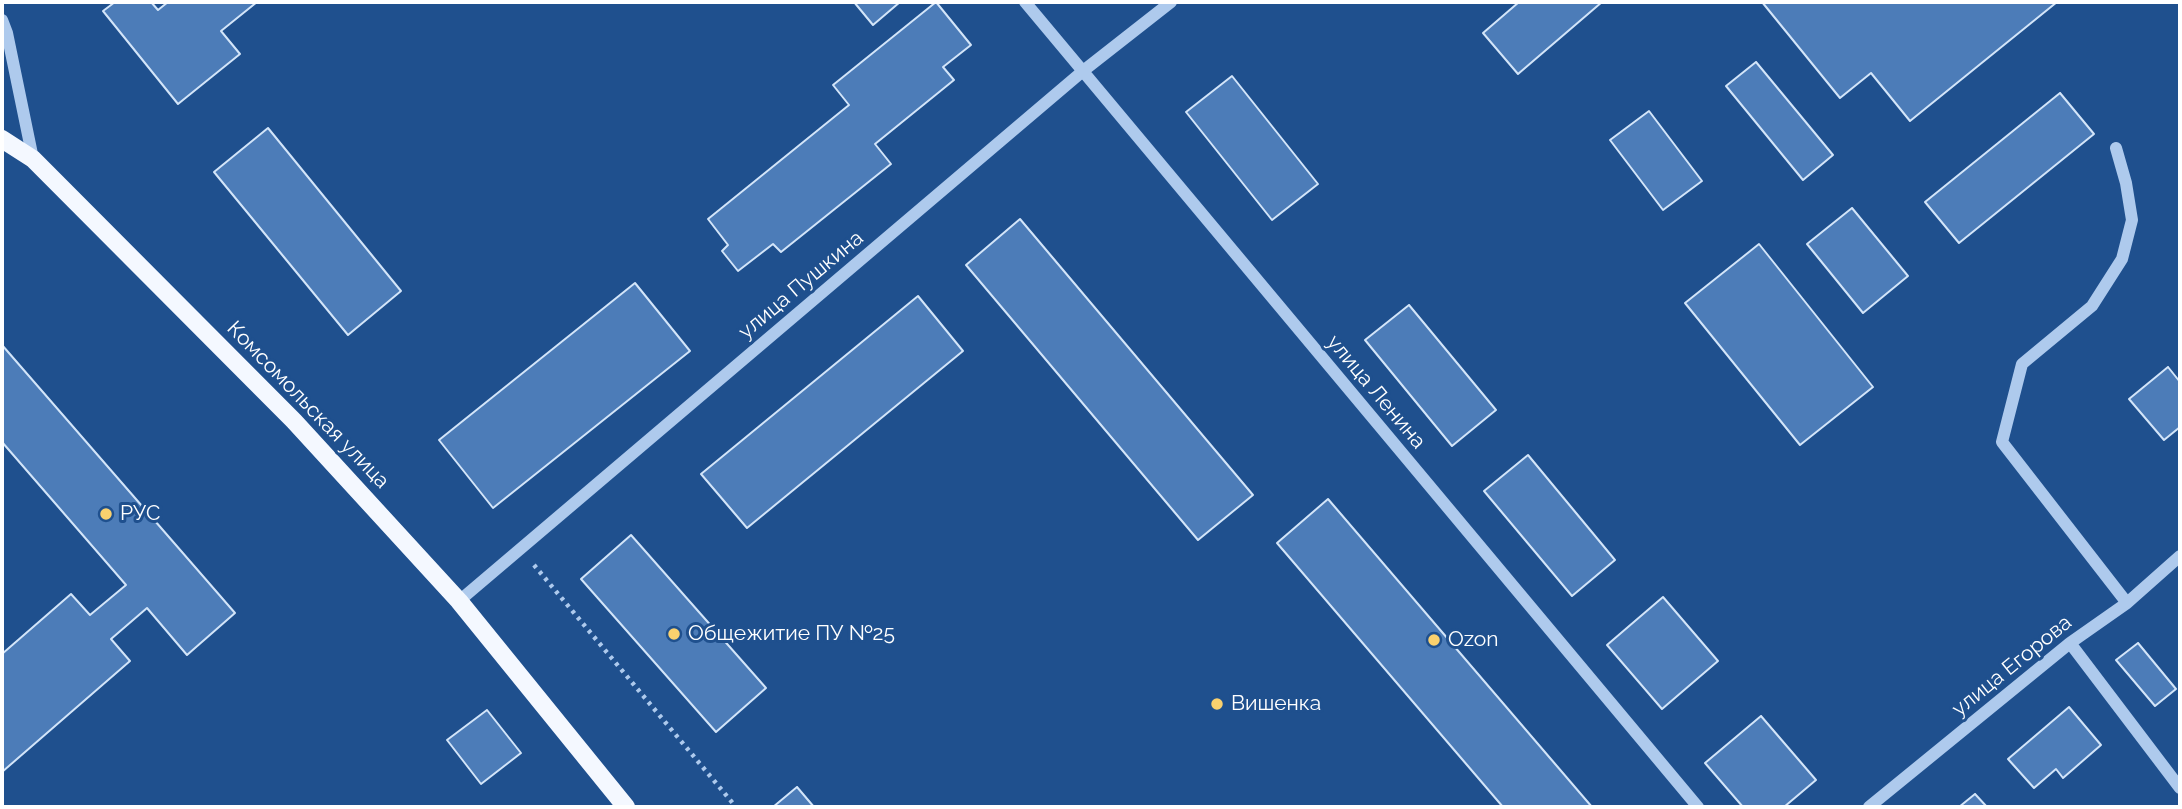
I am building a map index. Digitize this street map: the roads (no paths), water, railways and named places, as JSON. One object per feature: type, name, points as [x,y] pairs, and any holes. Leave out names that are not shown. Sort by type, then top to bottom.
[{"type":"main road","name":"Комсомольская улица","points":[[2,139],[33,159],[294,421],[459,601],[626,807]]},
{"type":"street","name":"улица Ленина","points":[[1026,2],[1698,807]]},
{"type":"street","name":"улица Пушкина","points":[[459,601],[1083,71],[1171,2]]},
{"type":"street","points":[[2,20],[8,33],[33,159]]},
{"type":"street","points":[[2116,148],[2132,220],[2122,259],[2092,306],[2022,364],[2001,442],[2127,603]]},
{"type":"street","name":"улица Егорова","points":[[1869,807],[2070,643],[2127,603],[2180,556]]},
{"type":"street","points":[[2070,643],[2180,788]]},
{"type":"place","name":"РУС","points":[[106,514]]},
{"type":"place","name":"Общежитие ПУ №25","points":[[674,634]]},
{"type":"place","name":"Ozon","points":[[1434,640]]},
{"type":"place","name":"Вишенка","points":[[1217,704]]}]
